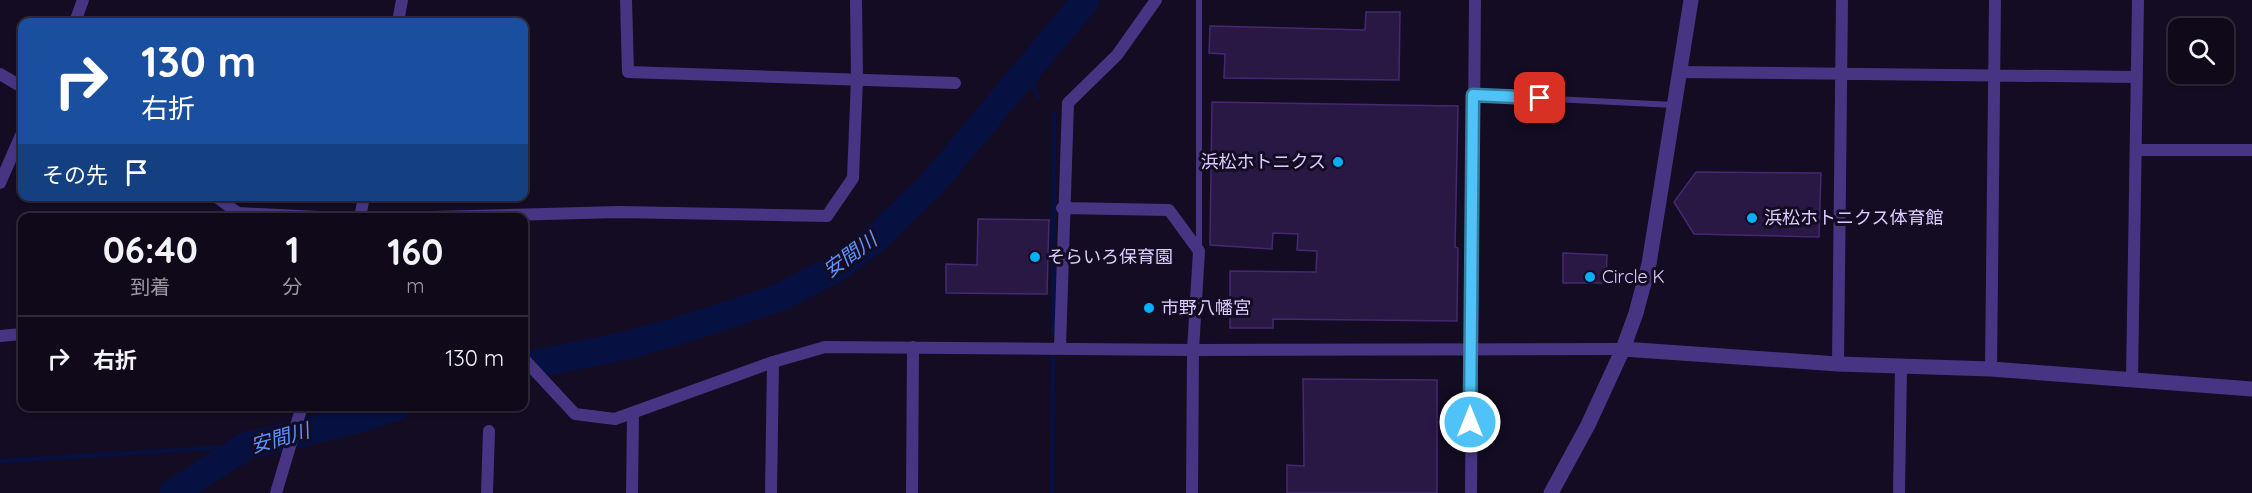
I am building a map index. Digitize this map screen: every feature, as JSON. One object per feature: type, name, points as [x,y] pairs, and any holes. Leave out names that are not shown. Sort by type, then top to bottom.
[{"type":"street","points":[[76,18],[83,0]]},
{"type":"street","points":[[399,18],[402,0]]},
{"type":"street","points":[[626,0],[628,72],[955,83]]},
{"type":"street","points":[[528,214],[619,212],[827,216],[854,178],[857,79],[856,0]]},
{"type":"street","points":[[1060,347],[1062,208],[1068,103],[1117,55],[1156,0]]},
{"type":"street","points":[[1471,493],[1470,351],[1475,0]]},
{"type":"street","points":[[1551,493],[1588,425],[1623,349],[1649,264],[1691,0]]},
{"type":"street","points":[[1838,363],[1842,0]]},
{"type":"street","points":[[1992,369],[1995,0]]},
{"type":"street","points":[[2132,380],[2138,0]]},
{"type":"street","points":[[1679,72],[2136,77]]},
{"type":"street","points":[[0,74],[18,85]]},
{"type":"street","points":[[0,183],[18,141]]},
{"type":"street","points":[[2137,150],[2252,150]]},
{"type":"street","points":[[222,201],[238,213]]},
{"type":"street","points":[[1062,208],[1169,210],[1199,251],[1193,350],[1192,493]]},
{"type":"street","points":[[0,336],[18,334]]},
{"type":"street","points":[[528,363],[574,414],[615,419],[773,362],[825,347],[1470,351],[1623,349],[1838,363],[1992,369],[2252,389]]},
{"type":"street","points":[[912,493],[914,347]]},
{"type":"street","points":[[771,493],[773,362]]},
{"type":"street","points":[[1899,493],[1901,366]]},
{"type":"street","points":[[276,493],[301,411]]},
{"type":"street","points":[[632,493],[633,413]]},
{"type":"street","points":[[487,493],[489,431]]},
{"type":"lane","points":[[1199,0],[1199,251]]},
{"type":"lane","points":[[1473,95],[1675,105]]},
{"type":"building","points":[[1366,12],[1400,12],[1399,80],[1224,78],[1225,54],[1209,53],[1210,26],[1365,30]]},
{"type":"building","points":[[1212,102],[1458,106],[1455,247],[1458,248],[1457,321],[1273,319],[1273,328],[1230,328],[1230,271],[1316,272],[1317,251],[1297,250],[1298,234],[1273,233],[1272,249],[1210,245]]},
{"type":"building","name":"浜松ホトニクス体育館","points":[[1696,172],[1821,173],[1819,237],[1694,234],[1674,202]]},
{"type":"building","name":"そらいろ保育園","points":[[978,219],[1049,220],[1047,294],[946,293],[946,264],[977,265]]},
{"type":"building","points":[[1563,253],[1607,255],[1606,283],[1563,283]]},
{"type":"building","points":[[1303,379],[1437,380],[1437,493],[1287,493],[1287,465],[1304,466]]},
{"type":"waterway","name":"安間川","points":[[528,365],[629,345],[713,320],[781,297],[835,269],[875,239],[932,184],[1086,0]]},
{"type":"waterway","points":[[1027,69],[1038,97]]},
{"type":"waterway","points":[[1053,332],[1054,113]]},
{"type":"waterway","points":[[1052,493],[1053,358]]},
{"type":"waterway","name":"安間川","points":[[173,493],[246,446],[355,420],[382,411]]},
{"type":"waterway","points":[[0,461],[246,446]]},
{"type":"place","name":"浜松ホトニクス","points":[[1338,162]]},
{"type":"place","name":"浜松ホトニクス体育館","points":[[1752,218]]},
{"type":"place","name":"そらいろ保育園","points":[[1035,257]]},
{"type":"place","name":"Circle K","points":[[1590,277]]},
{"type":"place","name":"市野八幡宮","points":[[1149,308]]},
{"type":"route","points":[[1470,422],[1473,95],[1540,98]]}]
